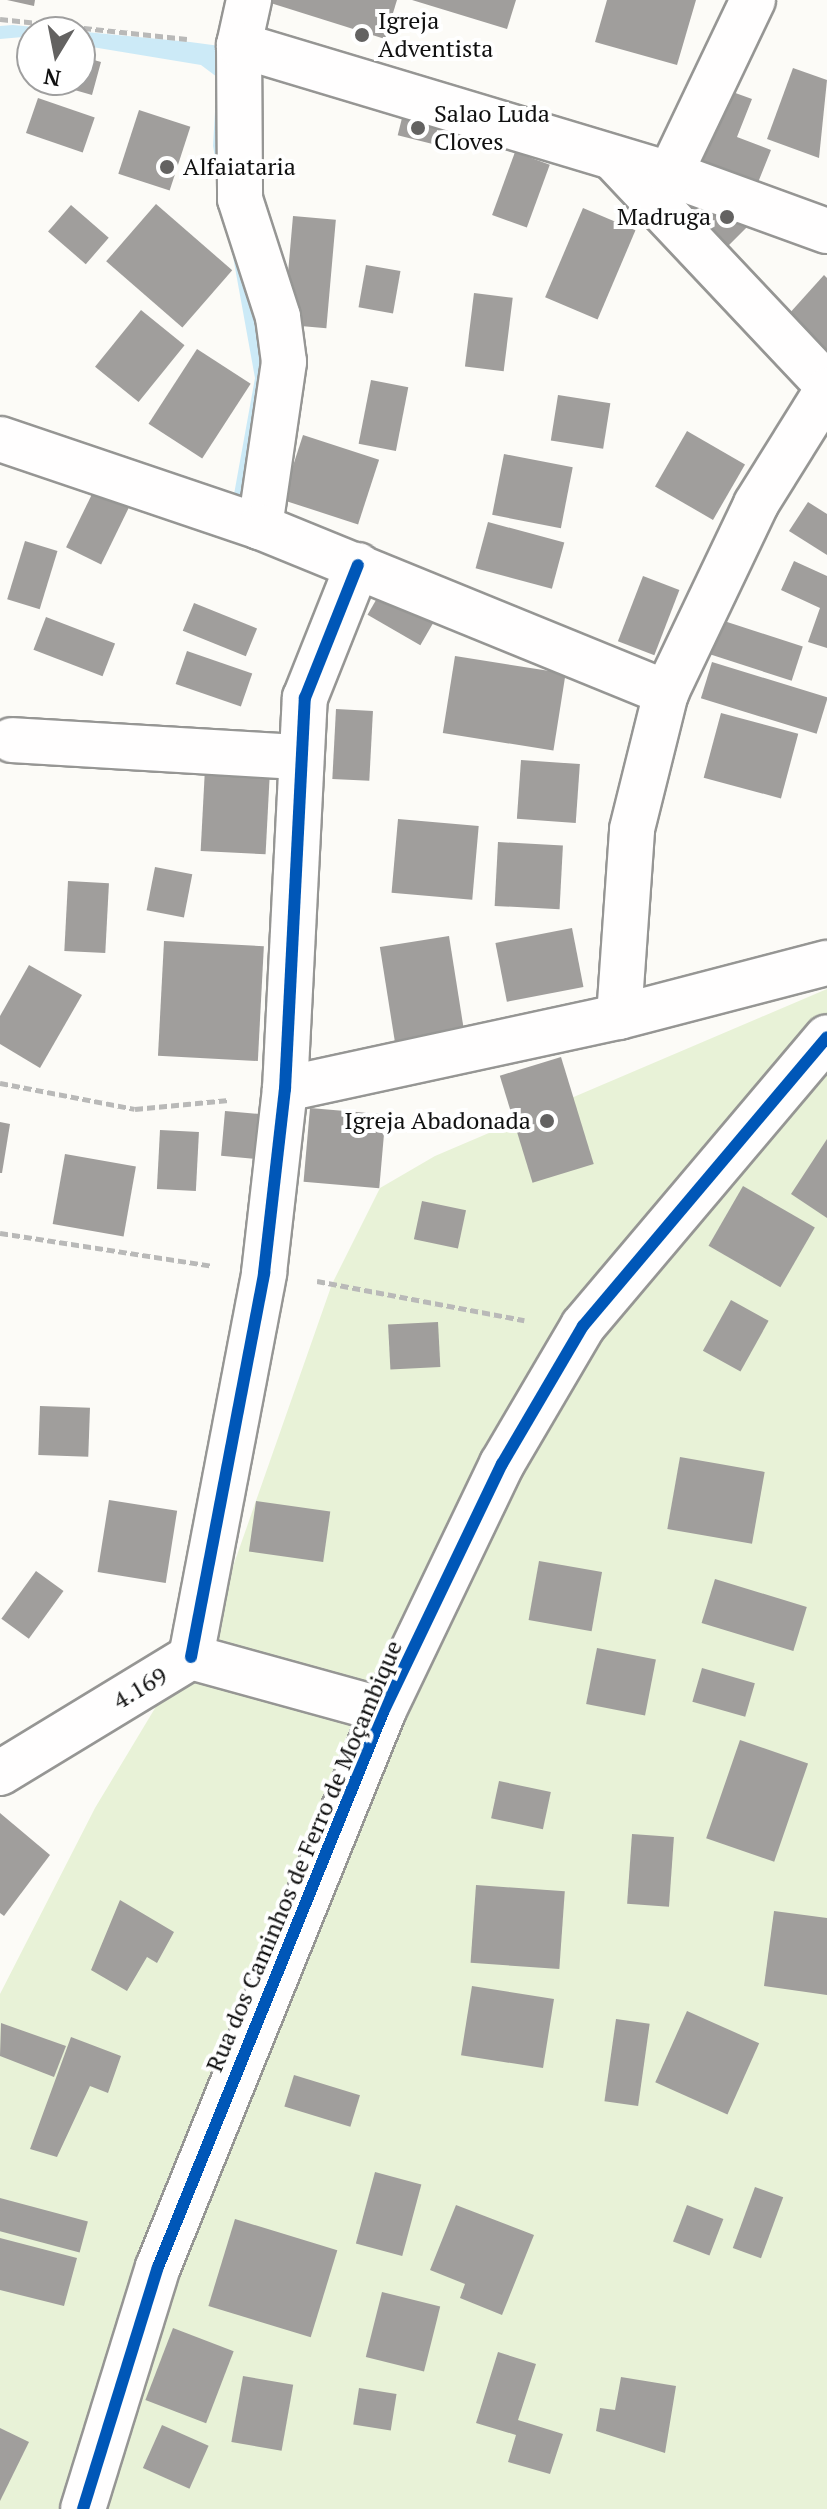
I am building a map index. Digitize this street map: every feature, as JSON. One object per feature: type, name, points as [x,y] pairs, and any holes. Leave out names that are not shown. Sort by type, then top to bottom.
[{"type":"street","points":[[249,0],[239,45],[240,199],[278,317],[284,362],[260,527]]},
{"type":"street","points":[[670,174],[753,0]]},
{"type":"street","points":[[239,45],[670,174],[827,231]]},
{"type":"street","points":[[615,160],[827,388],[756,504],[666,693],[632,829],[619,1017]]},
{"type":"street","points":[[0,439],[260,527],[358,565],[478,621],[666,693]]},
{"type":"street","points":[[191,1657],[264,1273],[285,1089],[305,698],[358,565]]},
{"type":"street","points":[[12,740],[300,757]]},
{"type":"street","points":[[285,1089],[619,1017],[827,963]]},
{"type":"street","name":"Rua dos Caminhos de Ferro de Moçambique","points":[[83,2509],[158,2267],[384,1710],[502,1464],[583,1326],[827,1037]]},
{"type":"street","name":"4.169","points":[[0,1773],[191,1657],[384,1710]]},
{"type":"path","points":[[0,19],[239,45]]},
{"type":"path","points":[[0,1083],[135,1109],[285,1089]]},
{"type":"green space","points":[[827,989],[827,2509],[0,2509],[0,1994],[95,1808],[223,1595],[332,1284],[380,1188],[435,1156]]},
{"type":"water","points":[[16,25],[16,38],[0,39],[0,26]]},
{"type":"water","points":[[96,33],[220,46],[273,353],[254,516],[231,511],[255,378],[213,146],[217,77],[201,65],[96,48]]},
{"type":"building","points":[[7,0],[35,0],[34,6]]},
{"type":"building","points":[[261,0],[397,0],[385,39]]},
{"type":"building","points":[[412,0],[516,0],[507,29]]},
{"type":"building","points":[[607,0],[696,0],[677,65],[595,42]]},
{"type":"building","points":[[96,61],[101,62],[96,80]]},
{"type":"building","points":[[793,68],[827,80],[819,158],[767,139]]},
{"type":"building","points":[[716,86],[752,99],[737,137],[771,150],[757,185],[688,159]]},
{"type":"building","points":[[38,98],[95,118],[83,153],[26,133]]},
{"type":"building","points":[[139,110],[190,127],[170,190],[118,174]]},
{"type":"building","points":[[404,110],[440,119],[434,144],[398,135]]},
{"type":"building","points":[[515,152],[550,165],[527,228],[492,215]]},
{"type":"building","points":[[729,197],[753,221],[728,246],[704,222]]},
{"type":"building","points":[[156,204],[232,270],[182,328],[106,261]]},
{"type":"building","points":[[71,205],[109,238],[86,264],[48,231]]},
{"type":"building","points":[[583,208],[635,230],[598,320],[545,297]]},
{"type":"building","points":[[293,216],[336,220],[326,328],[284,325]]},
{"type":"building","points":[[366,265],[400,271],[393,313],[359,307]]},
{"type":"building","points":[[824,275],[827,278],[827,350],[788,315]]},
{"type":"building","points":[[474,293],[513,298],[504,371],[465,366]]},
{"type":"building","points":[[141,310],[185,345],[139,402],[95,367]]},
{"type":"building","points":[[197,349],[251,384],[202,458],[149,424]]},
{"type":"building","points":[[371,380],[408,387],[396,451],[359,444]]},
{"type":"building","points":[[558,395],[610,403],[603,449],[551,440]]},
{"type":"building","points":[[687,431],[745,464],[713,520],[655,486]]},
{"type":"building","points":[[303,435],[379,460],[358,524],[282,500]]},
{"type":"building","points":[[504,454],[573,467],[561,528],[492,515]]},
{"type":"building","points":[[95,488],[130,505],[101,564],[66,547]]},
{"type":"building","points":[[808,502],[827,514],[827,555],[789,531]]},
{"type":"building","points":[[488,522],[564,542],[552,589],[476,568]]},
{"type":"building","points":[[25,541],[58,551],[40,609],[7,599]]},
{"type":"building","points":[[794,561],[827,576],[827,648],[808,642],[820,608],[781,590]]},
{"type":"building","points":[[643,576],[679,590],[654,655],[618,641]]},
{"type":"building","points":[[387,581],[440,612],[420,645],[368,615]]},
{"type":"building","points":[[194,603],[257,628],[246,656],[183,631]]},
{"type":"building","points":[[46,617],[115,644],[103,676],[33,650]]},
{"type":"building","points":[[721,620],[803,647],[792,681],[710,654]]},
{"type":"building","points":[[187,651],[252,673],[241,707],[176,684]]},
{"type":"building","points":[[455,656],[566,674],[553,751],[443,733]]},
{"type":"building","points":[[712,662],[827,697],[817,734],[701,698]]},
{"type":"building","points":[[336,709],[373,711],[369,781],[332,779]]},
{"type":"building","points":[[721,713],[798,734],[781,798],[704,778]]},
{"type":"building","points":[[521,760],[580,764],[576,823],[517,819]]},
{"type":"building","points":[[205,768],[270,771],[266,854],[201,851]]},
{"type":"building","points":[[398,819],[479,826],[472,900],[392,893]]},
{"type":"building","points":[[498,842],[563,845],[560,909],[495,906]]},
{"type":"building","points":[[155,867],[192,874],[184,917],[147,910]]},
{"type":"building","points":[[68,881],[109,883],[105,953],[64,951]]},
{"type":"building","points":[[572,928],[583,987],[507,1002],[495,943]]},
{"type":"building","points":[[449,936],[464,1030],[395,1041],[380,947]]},
{"type":"building","points":[[164,941],[264,946],[258,1061],[158,1056]]},
{"type":"building","points":[[29,965],[82,995],[40,1068],[0,1044],[0,1016]]},
{"type":"building","points":[[561,1057],[594,1164],[533,1183],[500,1076]]},
{"type":"building","points":[[310,1108],[386,1115],[379,1188],[304,1182]]},
{"type":"building","points":[[225,1111],[272,1115],[268,1160],[221,1156]]},
{"type":"building","points":[[0,1122],[10,1124],[2,1173],[0,1173]]},
{"type":"building","points":[[160,1130],[199,1132],[196,1191],[157,1189]]},
{"type":"building","points":[[827,1139],[827,1218],[791,1194]]},
{"type":"building","points":[[65,1154],[136,1167],[124,1236],[53,1224]]},
{"type":"building","points":[[743,1186],[815,1228],[780,1287],[708,1246]]},
{"type":"building","points":[[422,1201],[466,1210],[458,1249],[414,1239]]},
{"type":"building","points":[[731,1300],[769,1321],[740,1372],[703,1351]]},
{"type":"building","points":[[438,1322],[440,1367],[390,1370],[388,1325]]},
{"type":"building","points":[[40,1406],[90,1408],[88,1457],[38,1455]]},
{"type":"building","points":[[680,1457],[765,1472],[752,1544],[667,1529]]},
{"type":"building","points":[[109,1500],[177,1511],[166,1583],[98,1572]]},
{"type":"building","points":[[256,1501],[330,1511],[323,1562],[249,1552]]},
{"type":"building","points":[[539,1561],[602,1572],[592,1631],[529,1620]]},
{"type":"building","points":[[36,1571],[64,1591],[29,1639],[1,1619]]},
{"type":"building","points":[[715,1579],[807,1607],[793,1651],[702,1623]]},
{"type":"building","points":[[597,1648],[656,1659],[645,1715],[586,1704]]},
{"type":"building","points":[[702,1668],[755,1683],[745,1717],[692,1702]]},
{"type":"building","points":[[740,1740],[808,1763],[774,1862],[706,1838]]},
{"type":"building","points":[[499,1781],[551,1792],[543,1829],[491,1818]]},
{"type":"building","points":[[0,1813],[50,1855],[4,1916],[0,1913]]},
{"type":"building","points":[[632,1834],[674,1837],[669,1907],[627,1904]]},
{"type":"building","points":[[476,1885],[565,1891],[559,1969],[471,1963]]},
{"type":"building","points":[[120,1900],[174,1932],[157,1963],[147,1957],[127,1991],[91,1970]]},
{"type":"building","points":[[774,1911],[827,1918],[827,1995],[764,1986]]},
{"type":"building","points":[[472,1986],[554,1999],[543,2068],[461,2055]]},
{"type":"building","points":[[687,2011],[759,2043],[727,2114],[655,2082]]},
{"type":"building","points":[[616,2019],[650,2024],[638,2106],[604,2101]]},
{"type":"building","points":[[1,2023],[66,2046],[54,2077],[0,2056]]},
{"type":"building","points":[[71,2037],[121,2056],[108,2093],[90,2086],[57,2157],[30,2149]]},
{"type":"building","points":[[294,2075],[360,2095],[350,2127],[284,2107]]},
{"type":"building","points":[[375,2172],[421,2184],[402,2256],[356,2243]]},
{"type":"building","points":[[755,2187],[783,2197],[761,2258],[733,2248]]},
{"type":"building","points":[[0,2198],[88,2222],[80,2252],[0,2231]]},
{"type":"building","points":[[456,2205],[534,2235],[502,2315],[460,2298],[465,2284],[430,2270]]},
{"type":"building","points":[[687,2205],[723,2219],[709,2255],[673,2241]]},
{"type":"building","points":[[235,2219],[337,2250],[311,2337],[208,2306]]},
{"type":"building","points":[[0,2238],[77,2258],[64,2306],[0,2290]]},
{"type":"building","points":[[382,2292],[440,2307],[424,2372],[366,2357]]},
{"type":"building","points":[[173,2328],[234,2351],[206,2423],[145,2400]]},
{"type":"building","points":[[498,2352],[536,2364],[518,2420],[563,2434],[550,2474],[508,2462],[516,2435],[476,2423]]},
{"type":"building","points":[[243,2376],[293,2385],[282,2451],[231,2442]]},
{"type":"building","points":[[621,2377],[676,2386],[665,2453],[596,2431],[600,2408],[615,2410]]},
{"type":"building","points":[[359,2388],[397,2394],[391,2430],[353,2425]]},
{"type":"building","points":[[162,2425],[209,2446],[189,2489],[143,2468]]},
{"type":"building","points":[[0,2428],[29,2442],[0,2501]]},
{"type":"cycle path","points":[[191,1657],[264,1273],[285,1089],[305,698],[358,565]]},
{"type":"cycle path","points":[[83,2509],[158,2267],[384,1710],[502,1464],[583,1326],[827,1037]]},
{"type":"place","name":"Igreja Adventista","points":[[362,35]]},
{"type":"place","name":"Salao Luda Cloves","points":[[418,128]]},
{"type":"place","name":"Alfaiataria","points":[[167,167]]},
{"type":"place","name":"Madruga","points":[[727,217]]},
{"type":"place","name":"Igreja Abadonada","points":[[547,1121]]}]
